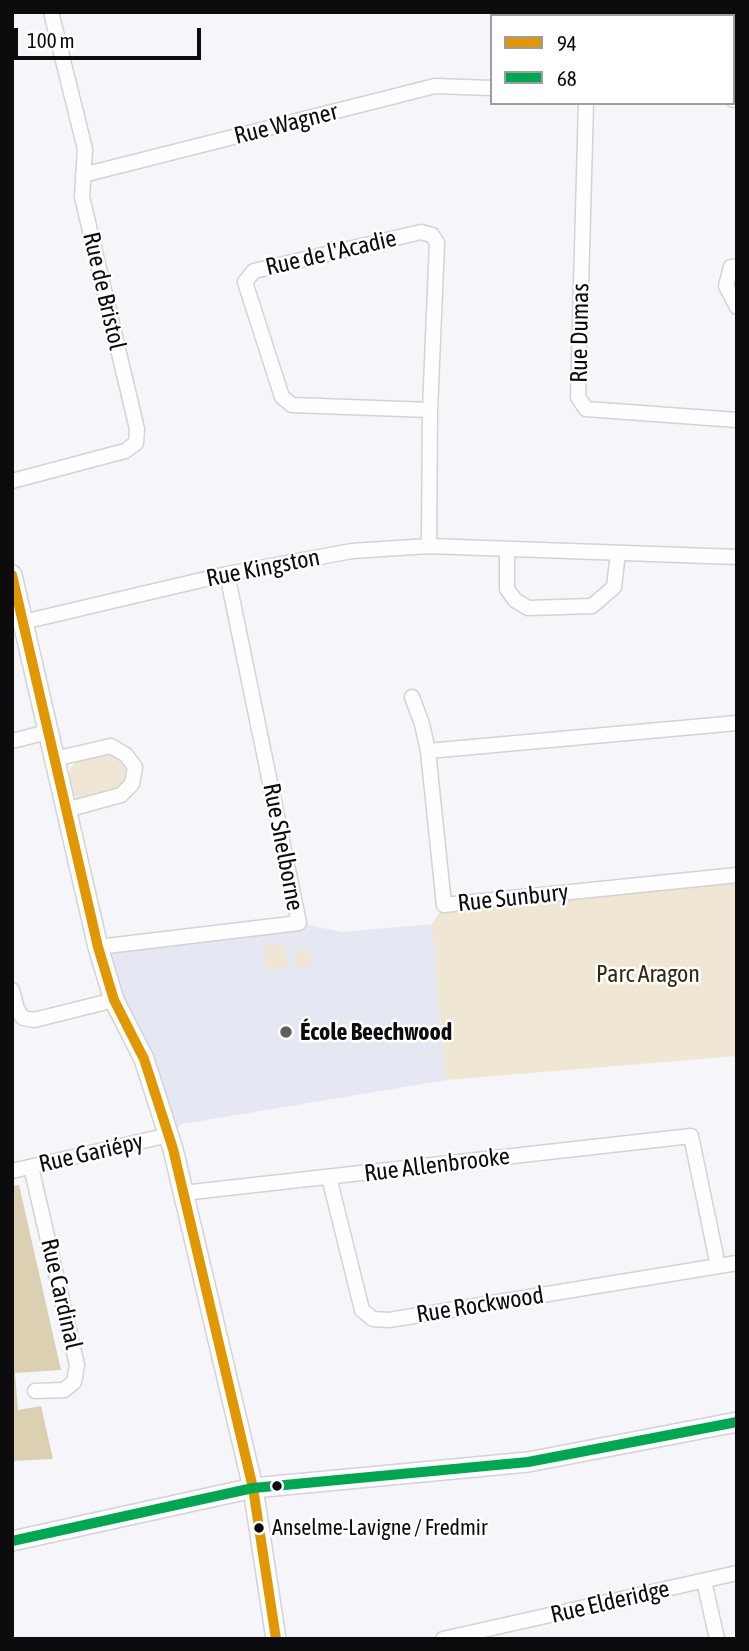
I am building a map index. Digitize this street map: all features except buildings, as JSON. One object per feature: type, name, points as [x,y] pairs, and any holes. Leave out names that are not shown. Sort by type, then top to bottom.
[{"type":"street","name":"Rue de Bristol","points":[[12,481],[125,451],[136,443],[137,429],[82,197],[85,149],[51,12]]},
{"type":"street","name":"Rue Wagner","points":[[83,174],[435,86],[490,88]]},
{"type":"street","name":"Rue Dumas","points":[[586,105],[578,397],[586,409],[737,420]]},
{"type":"street","name":"Rue de l'Acadie","points":[[429,546],[430,410],[437,243],[432,235],[421,232],[254,271],[245,282],[282,397],[292,405],[430,410]]},
{"type":"street","points":[[737,267],[731,267],[726,286],[737,307]]},
{"type":"street","name":"Rue Kingston","points":[[23,622],[227,574],[352,551],[429,546],[737,557]]},
{"type":"street","points":[[507,549],[508,589],[515,600],[528,608],[592,606],[614,587],[618,553]]},
{"type":"street","name":"Rue Shelborne","points":[[98,947],[299,923],[227,574]]},
{"type":"street","points":[[12,575],[98,947],[114,1000],[144,1059],[169,1135],[253,1488],[276,1639]]},
{"type":"street","name":"Rue Sunbury","points":[[412,697],[428,751],[443,905],[737,875]]},
{"type":"street","points":[[428,751],[737,723]]},
{"type":"street","points":[[12,741],[48,732]]},
{"type":"street","points":[[54,760],[111,747],[126,755],[135,767],[132,784],[121,796],[66,810]]},
{"type":"street","points":[[12,990],[17,1009],[23,1018],[34,1020],[114,1000]]},
{"type":"street","name":"Rue Gariépy","points":[[12,1171],[169,1135]]},
{"type":"street","name":"Rue Allenbrooke","points":[[183,1193],[691,1136],[718,1266]]},
{"type":"street","name":"Rue Cardinal","points":[[32,1167],[77,1365],[74,1382],[64,1390],[35,1391]]},
{"type":"street","name":"Rue Rockwood","points":[[329,1177],[362,1310],[373,1319],[389,1320],[737,1263]]},
{"type":"street","points":[[12,1541],[253,1488],[528,1462],[737,1422]]},
{"type":"street","name":"Rue Elderidge","points":[[443,1639],[737,1573]]},
{"type":"street","points":[[704,1581],[717,1639]]},
{"type":"shaded area","name":"École Beechwood","points":[[299,923],[342,932],[432,924],[446,1080],[182,1124],[169,1135],[98,947]]},
{"type":"shaded area","points":[[19,1185],[61,1370],[15,1373],[18,1410],[41,1406],[53,1459],[12,1461],[12,1186]]},
{"type":"green space","points":[[107,752],[120,758],[125,766],[128,774],[124,783],[117,791],[78,800],[74,795],[69,773],[71,767],[76,762]]},
{"type":"green space","name":"Parc Aragon","points":[[737,875],[737,1056],[446,1080],[432,924],[444,905]]},
{"type":"green space","points":[[285,944],[288,968],[267,970],[264,946]]},
{"type":"green space","points":[[309,949],[311,966],[297,968],[295,951]]},
{"type":"transit line","name":"94","points":[[12,575],[98,947],[114,1000],[144,1059],[173,1149],[253,1488],[276,1639]]},
{"type":"transit line","name":"68","points":[[12,1541],[253,1488],[528,1462],[737,1422]]},
{"type":"place","name":"École Beechwood","points":[[286,1032]]},
{"type":"place","name":"Anselme-Lavigne / Fredmir","points":[[259,1528]]}]
